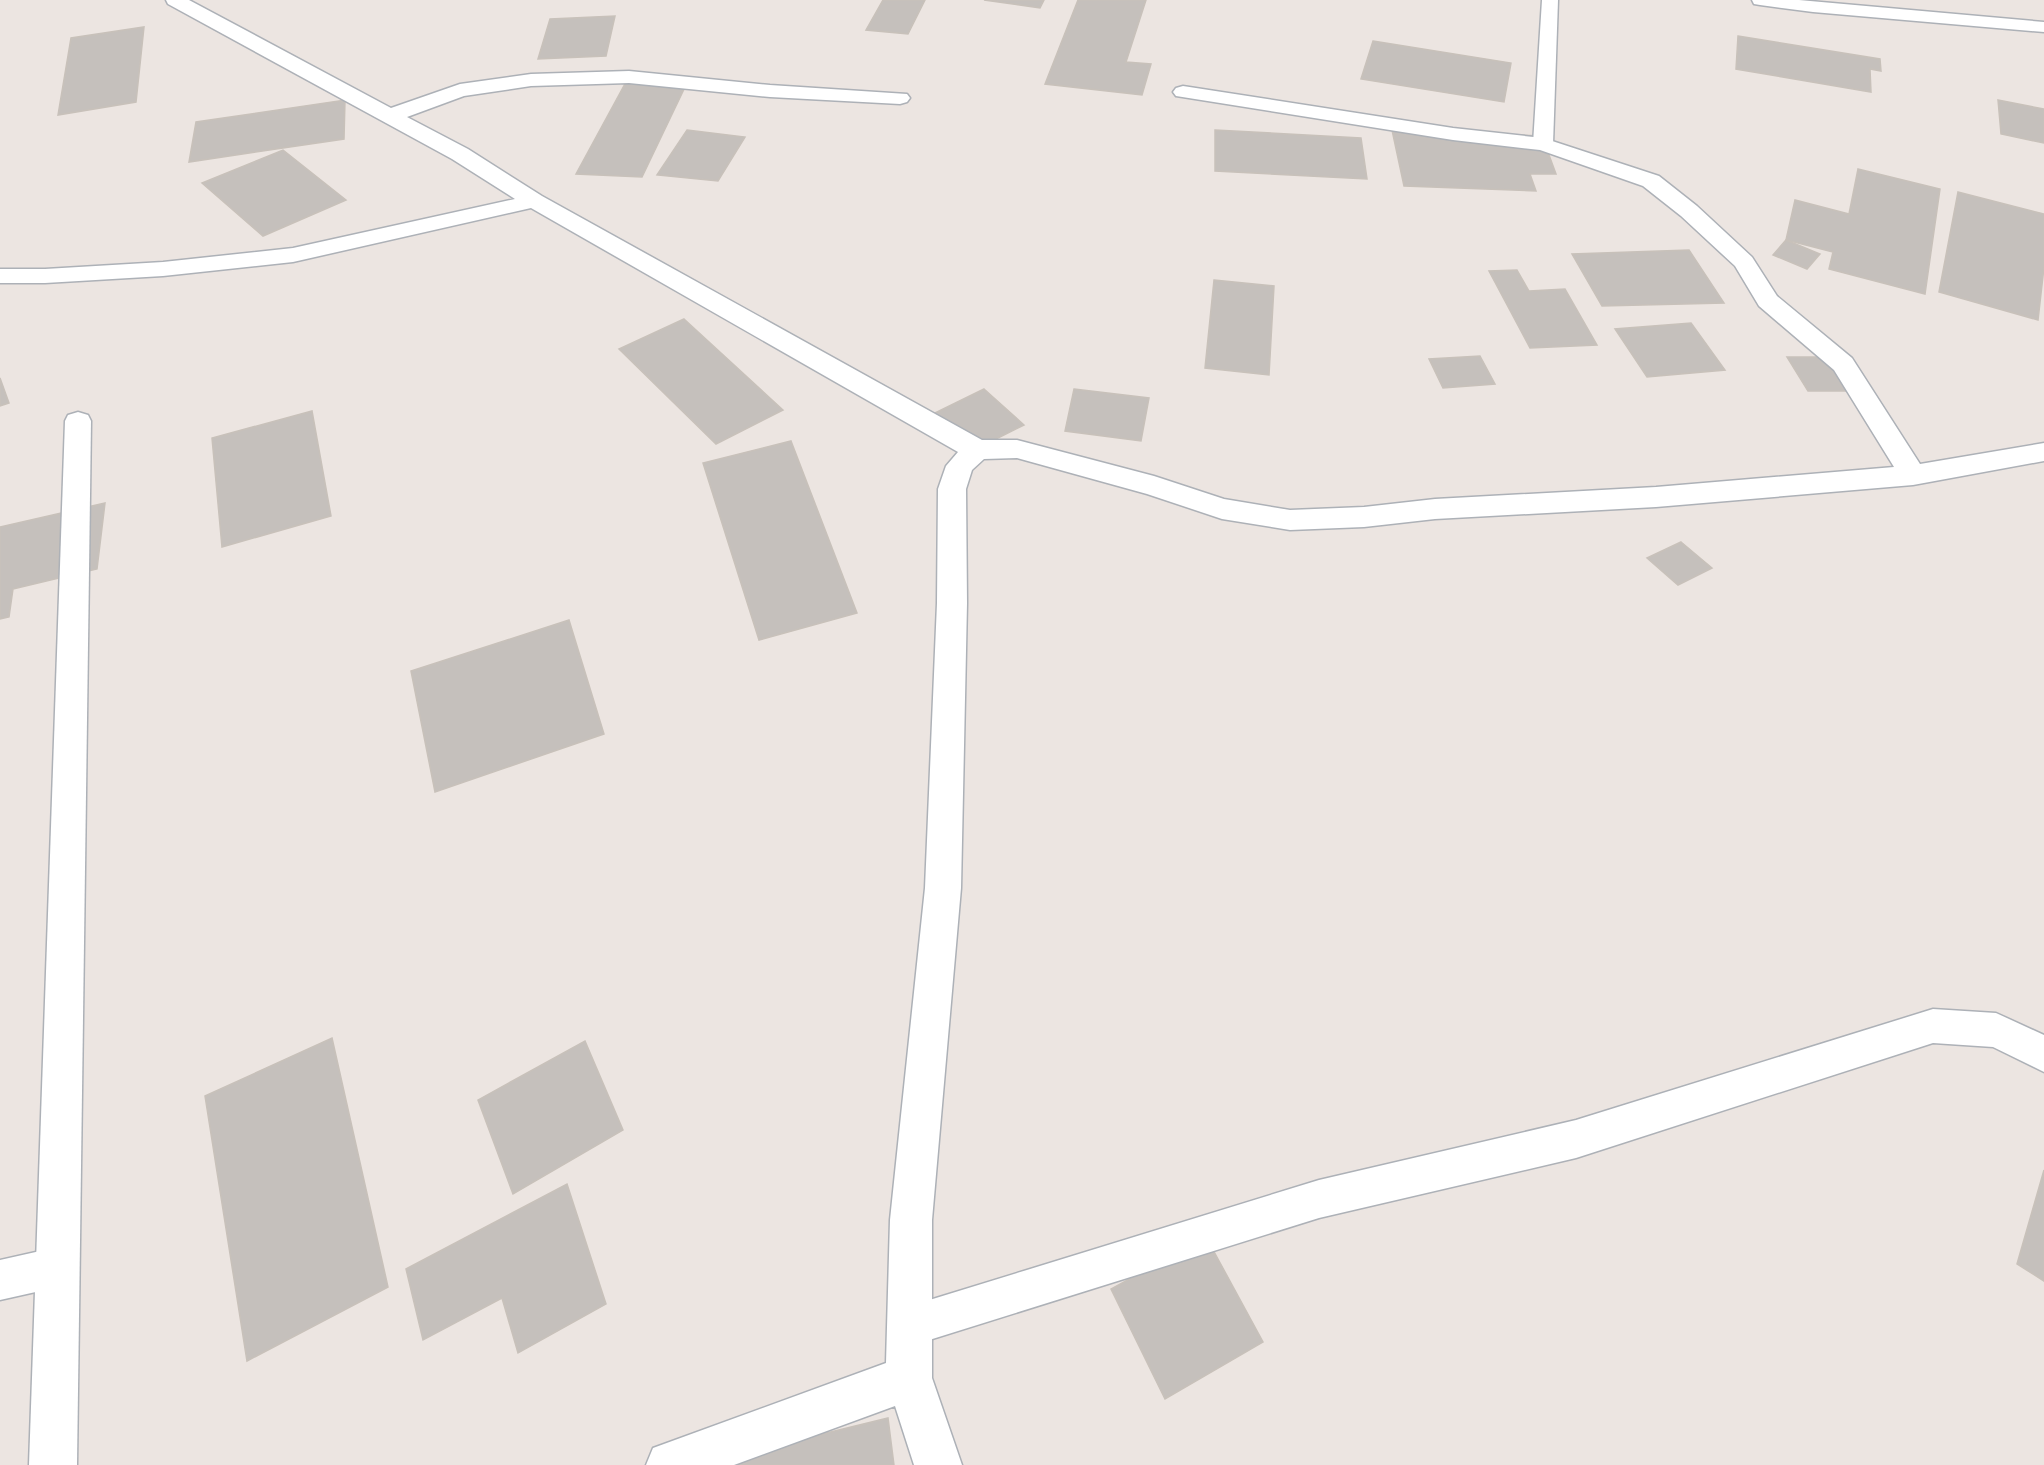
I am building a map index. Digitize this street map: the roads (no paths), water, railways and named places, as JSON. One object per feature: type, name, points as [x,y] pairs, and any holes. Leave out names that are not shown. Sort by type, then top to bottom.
[{"type":"street","points":[[175,0],[460,154],[534,201],[977,450],[1017,448],[1154,486],[1222,509],[1290,520],[1364,517],[1435,509],[1656,497],[1913,475],[2044,452]]},
{"type":"street","points":[[390,116],[460,90],[531,80],[629,77],[770,91],[900,98]]},
{"type":"street","points":[[1183,92],[1453,134],[1543,144],[1652,181],[1689,211],[1744,262],[1768,301],[1843,364],[1913,475]]},
{"type":"street","points":[[0,276],[45,276],[163,269],[292,255],[534,201]]},
{"type":"street","points":[[53,1465],[78,421]]},
{"type":"street","points":[[938,1465],[909,1378],[911,1220],[943,888],[952,603],[952,489],[960,466],[977,450]]},
{"type":"street","points":[[670,1465],[909,1378]]},
{"type":"lane","points":[[1543,144],[1550,0]]},
{"type":"lane","points":[[1760,0],[1814,7],[2044,27]]},
{"type":"lane","points":[[910,1326],[1319,1199],[1576,1139],[1933,1026],[1996,1030],[2044,1054]]},
{"type":"lane","points":[[0,1280],[58,1266]]}]
